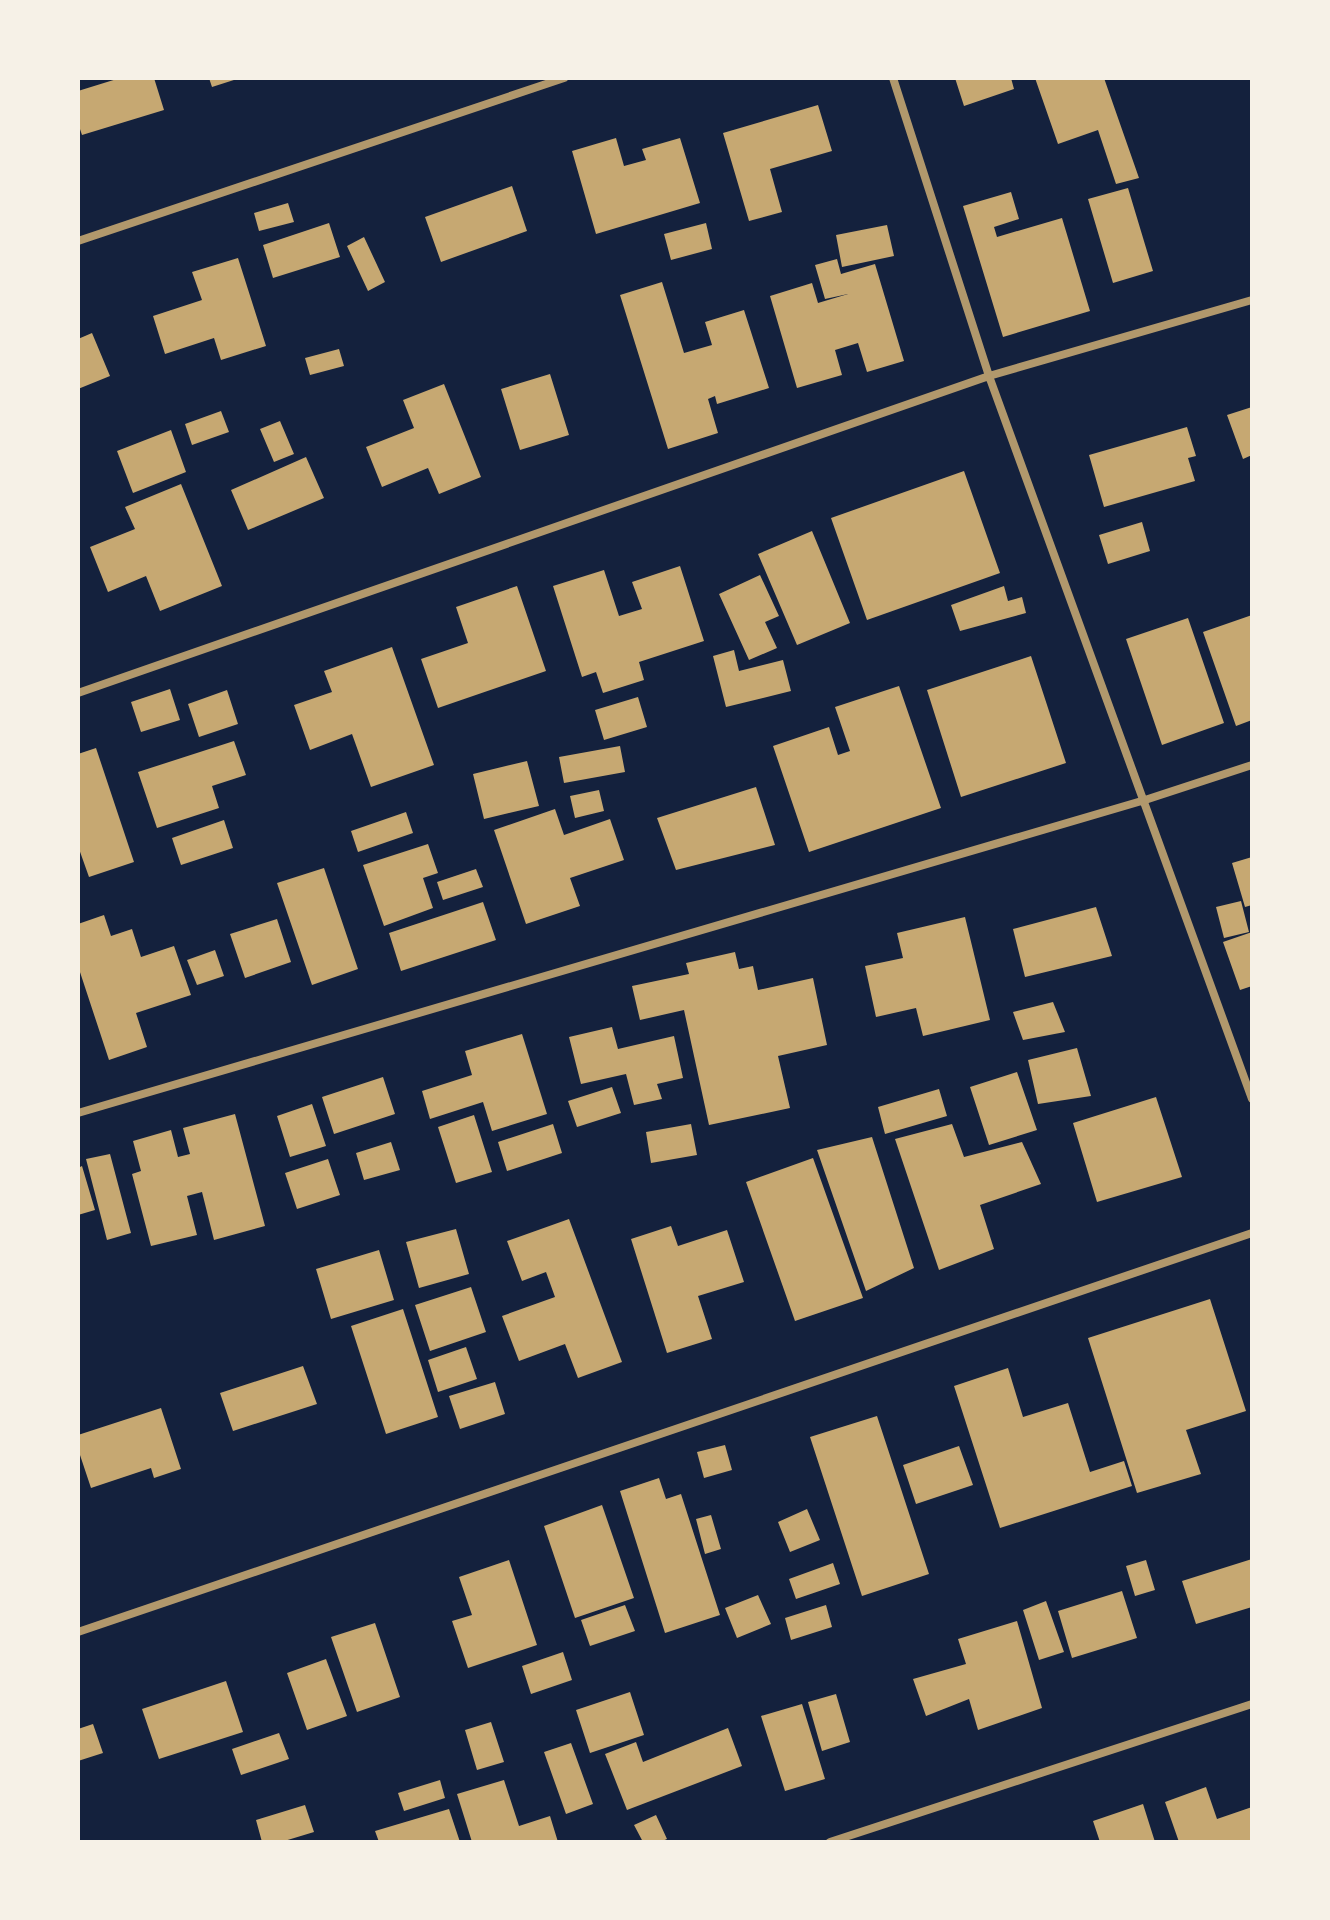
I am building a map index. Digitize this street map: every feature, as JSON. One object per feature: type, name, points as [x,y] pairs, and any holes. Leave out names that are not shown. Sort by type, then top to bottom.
[{"type":"street","points":[[78,241],[564,78]]},
{"type":"street","points":[[893,78],[989,376],[1252,1099]]},
{"type":"street","points":[[78,693],[989,376],[1252,300]]},
{"type":"street","points":[[78,1113],[1145,800],[1252,765]]},
{"type":"street","points":[[78,1632],[1252,1233]]},
{"type":"street","points":[[830,1842],[1252,1704]]},
{"type":"building","points":[[120,78],[154,78],[164,110],[82,135],[78,123],[78,91]]},
{"type":"building","points":[[209,78],[237,78],[237,79],[212,87]]},
{"type":"building","points":[[955,78],[1011,78],[1014,89],[964,106]]},
{"type":"building","points":[[1035,78],[1104,78],[1139,178],[1116,184],[1098,130],[1058,144]]},
{"type":"building","points":[[818,105],[832,151],[770,169],[782,212],[749,221],[723,133]]},
{"type":"building","points":[[616,138],[624,166],[646,160],[642,149],[680,138],[700,203],[596,234],[572,151]]},
{"type":"building","points":[[512,186],[527,231],[441,262],[425,217]]},
{"type":"building","points":[[1128,188],[1153,271],[1113,283],[1088,199]]},
{"type":"building","points":[[1011,192],[1019,219],[994,227],[997,237],[1062,218],[1090,311],[1003,337],[963,206]]},
{"type":"building","points":[[288,203],[294,222],[259,231],[254,213]]},
{"type":"building","points":[[329,223],[340,257],[273,278],[263,245]]},
{"type":"building","points":[[706,223],[712,249],[671,260],[664,234]]},
{"type":"building","points":[[887,225],[894,256],[842,267],[836,235]]},
{"type":"building","points":[[364,237],[385,282],[368,291],[347,246]]},
{"type":"building","points":[[238,258],[266,346],[221,360],[214,338],[165,354],[153,316],[202,300],[192,272]]},
{"type":"building","points":[[837,259],[841,274],[875,264],[904,361],[867,372],[858,343],[835,350],[842,375],[797,388],[770,296],[812,283],[818,303],[848,294],[825,299],[815,265]]},
{"type":"building","points":[[662,282],[684,353],[712,345],[705,322],[744,310],[769,388],[717,404],[715,396],[708,399],[718,433],[668,449],[620,295]]},
{"type":"building","points":[[92,333],[110,376],[78,389],[78,339]]},
{"type":"building","points":[[339,349],[344,366],[310,375],[305,358]]},
{"type":"building","points":[[550,374],[569,435],[520,450],[501,389]]},
{"type":"building","points":[[444,384],[481,477],[439,494],[428,468],[382,487],[366,447],[414,428],[403,400]]},
{"type":"building","points":[[1252,407],[1252,455],[1243,459],[1227,415]]},
{"type":"building","points":[[221,411],[229,432],[192,445],[185,424]]},
{"type":"building","points":[[280,421],[294,454],[274,462],[260,429]]},
{"type":"building","points":[[1187,427],[1196,456],[1188,458],[1195,481],[1104,507],[1089,455]]},
{"type":"building","points":[[171,430],[186,472],[133,493],[117,451]]},
{"type":"building","points":[[306,457],[324,498],[248,530],[231,490]]},
{"type":"building","points":[[964,471],[1000,573],[867,620],[831,518]]},
{"type":"building","points":[[181,484],[222,586],[160,611],[146,576],[108,592],[90,547],[135,529],[125,507]]},
{"type":"building","points":[[1142,522],[1150,551],[1108,564],[1099,535]]},
{"type":"building","points":[[812,531],[850,623],[797,645],[758,554]]},
{"type":"building","points":[[680,566],[704,641],[639,662],[644,680],[603,693],[596,672],[582,677],[553,586],[604,570],[619,616],[642,609],[632,582]]},
{"type":"building","points":[[760,575],[779,616],[765,622],[777,648],[749,660],[719,594]]},
{"type":"building","points":[[517,586],[546,671],[438,708],[421,659],[468,643],[456,607]]},
{"type":"building","points":[[1004,586],[1008,601],[1022,597],[1026,613],[960,631],[951,605]]},
{"type":"building","points":[[1252,615],[1252,720],[1236,726],[1203,632]]},
{"type":"building","points":[[1188,618],[1224,723],[1162,745],[1126,639]]},
{"type":"building","points":[[392,647],[434,765],[371,787],[352,734],[310,750],[294,705],[332,692],[324,671]]},
{"type":"building","points":[[734,650],[739,671],[783,660],[791,691],[726,707],[713,656]]},
{"type":"building","points":[[1031,656],[1066,763],[961,797],[927,690]]},
{"type":"building","points":[[899,686],[941,808],[809,852],[773,746],[829,727],[838,755],[850,751],[835,707]]},
{"type":"building","points":[[170,689],[180,720],[141,732],[131,702]]},
{"type":"building","points":[[227,690],[238,724],[199,737],[188,704]]},
{"type":"building","points":[[638,697],[647,727],[604,740],[595,710]]},
{"type":"building","points":[[234,741],[246,775],[212,786],[219,808],[157,828],[138,772]]},
{"type":"building","points":[[620,746],[625,772],[564,783],[559,757]]},
{"type":"building","points":[[96,748],[134,862],[89,877],[78,846],[78,754]]},
{"type":"building","points":[[527,761],[539,806],[484,819],[473,774]]},
{"type":"building","points":[[756,787],[775,845],[676,870],[657,818]]},
{"type":"building","points":[[599,790],[604,811],[575,818],[570,796]]},
{"type":"building","points":[[555,809],[564,835],[610,819],[624,860],[570,878],[580,906],[526,924],[494,830]]},
{"type":"building","points":[[406,812],[413,833],[358,852],[351,831]]},
{"type":"building","points":[[224,820],[233,848],[181,865],[172,838]]},
{"type":"building","points":[[428,844],[438,873],[423,878],[433,908],[384,926],[363,865]]},
{"type":"building","points":[[1252,857],[1252,905],[1245,907],[1232,863]]},
{"type":"building","points":[[324,868],[358,969],[312,985],[277,883]]},
{"type":"building","points":[[476,869],[483,887],[443,900],[437,882]]},
{"type":"building","points":[[1241,901],[1249,932],[1224,938],[1216,907]]},
{"type":"building","points":[[483,902],[496,940],[401,971],[389,933]]},
{"type":"building","points":[[1096,907],[1112,956],[1025,977],[1013,929]]},
{"type":"building","points":[[104,915],[111,936],[132,929],[141,957],[174,946],[191,995],[136,1013],[147,1047],[109,1060],[78,966],[78,924]]},
{"type":"building","points":[[965,917],[990,1020],[923,1036],[916,1008],[876,1017],[865,966],[903,958],[897,933]]},
{"type":"building","points":[[277,919],[291,962],[245,978],[230,934]]},
{"type":"building","points":[[1252,932],[1252,986],[1240,990],[1223,942]]},
{"type":"building","points":[[215,950],[224,976],[197,985],[187,960]]},
{"type":"building","points":[[735,952],[739,969],[753,966],[758,990],[813,978],[827,1045],[778,1056],[790,1108],[709,1125],[684,1010],[640,1020],[632,986],[689,974],[686,963]]},
{"type":"building","points":[[1053,1002],[1065,1032],[1023,1040],[1013,1012]]},
{"type":"building","points":[[612,1027],[618,1049],[674,1036],[683,1078],[657,1084],[662,1099],[634,1105],[626,1074],[581,1084],[569,1037]]},
{"type":"building","points":[[522,1034],[547,1114],[492,1131],[483,1102],[430,1119],[422,1091],[472,1075],[465,1051]]},
{"type":"building","points":[[1077,1048],[1091,1096],[1038,1104],[1028,1060]]},
{"type":"building","points":[[1017,1072],[1037,1130],[989,1145],[970,1087]]},
{"type":"building","points":[[383,1077],[395,1114],[334,1134],[322,1097]]},
{"type":"building","points":[[612,1087],[621,1113],[577,1127],[568,1101]]},
{"type":"building","points":[[939,1089],[947,1116],[885,1134],[878,1107]]},
{"type":"building","points":[[1156,1097],[1182,1177],[1097,1202],[1073,1123]]},
{"type":"building","points":[[312,1104],[326,1146],[290,1157],[277,1116]]},
{"type":"building","points":[[235,1114],[265,1226],[214,1240],[202,1192],[187,1196],[197,1235],[151,1246],[132,1174],[141,1171],[133,1141],[171,1130],[178,1157],[190,1154],[183,1128]]},
{"type":"building","points":[[474,1115],[492,1172],[456,1183],[438,1127]]},
{"type":"building","points":[[553,1124],[562,1153],[507,1171],[498,1142]]},
{"type":"building","points":[[691,1124],[697,1155],[651,1163],[646,1132]]},
{"type":"building","points":[[952,1124],[964,1157],[1022,1142],[1041,1184],[980,1205],[994,1249],[939,1270],[895,1139]]},
{"type":"building","points":[[872,1137],[914,1268],[866,1291],[817,1150]]},
{"type":"building","points":[[391,1142],[400,1170],[364,1180],[356,1153]]},
{"type":"building","points":[[110,1154],[131,1233],[107,1240],[86,1159]]},
{"type":"building","points":[[813,1158],[863,1298],[795,1321],[746,1182]]},
{"type":"building","points":[[328,1159],[340,1195],[297,1209],[285,1173]]},
{"type":"building","points":[[82,1166],[95,1210],[78,1215],[78,1168]]},
{"type":"building","points":[[569,1219],[622,1362],[578,1378],[565,1344],[519,1361],[502,1316],[555,1297],[546,1272],[522,1281],[507,1241]]},
{"type":"building","points":[[671,1226],[678,1246],[727,1230],[744,1282],[698,1296],[712,1339],[667,1353],[631,1239]]},
{"type":"building","points":[[456,1229],[469,1274],[419,1288],[406,1242]]},
{"type":"building","points":[[379,1250],[394,1300],[331,1319],[316,1269]]},
{"type":"building","points":[[471,1287],[486,1332],[430,1351],[415,1305]]},
{"type":"building","points":[[1210,1299],[1246,1411],[1186,1430],[1201,1474],[1137,1493],[1088,1338]]},
{"type":"building","points":[[403,1309],[438,1417],[386,1434],[351,1326]]},
{"type":"building","points":[[466,1347],[477,1379],[438,1392],[428,1360]]},
{"type":"building","points":[[303,1366],[317,1404],[233,1431],[220,1393]]},
{"type":"building","points":[[1008,1368],[1023,1417],[1068,1403],[1090,1472],[1124,1461],[1132,1486],[1000,1528],[954,1386]]},
{"type":"building","points":[[495,1382],[505,1414],[460,1429],[449,1396]]},
{"type":"building","points":[[161,1408],[181,1469],[154,1478],[151,1468],[91,1488],[78,1449],[78,1435]]},
{"type":"building","points":[[877,1416],[929,1574],[862,1596],[810,1437]]},
{"type":"building","points":[[725,1445],[732,1470],[704,1478],[697,1452]]},
{"type":"building","points":[[959,1446],[973,1485],[916,1504],[903,1465]]},
{"type":"building","points":[[659,1478],[666,1499],[681,1494],[720,1615],[665,1633],[620,1491]]},
{"type":"building","points":[[602,1505],[634,1598],[575,1618],[544,1526]]},
{"type":"building","points":[[807,1509],[820,1540],[790,1552],[778,1522]]},
{"type":"building","points":[[711,1515],[721,1549],[705,1554],[696,1519]]},
{"type":"building","points":[[1252,1559],[1252,1607],[1196,1624],[1182,1581]]},
{"type":"building","points":[[509,1560],[537,1645],[468,1668],[452,1621],[472,1615],[459,1577]]},
{"type":"building","points":[[1146,1560],[1155,1590],[1135,1596],[1126,1566]]},
{"type":"building","points":[[833,1563],[840,1584],[796,1599],[789,1579]]},
{"type":"building","points":[[1122,1591],[1137,1638],[1072,1658],[1058,1611]]},
{"type":"building","points":[[758,1595],[771,1624],[737,1638],[725,1608]]},
{"type":"building","points":[[1046,1601],[1064,1652],[1039,1660],[1023,1610]]},
{"type":"building","points":[[625,1605],[635,1631],[590,1646],[581,1620]]},
{"type":"building","points":[[826,1605],[832,1627],[791,1640],[785,1618]]},
{"type":"building","points":[[1017,1621],[1042,1708],[978,1730],[969,1699],[926,1716],[913,1679],[966,1664],[958,1639]]},
{"type":"building","points":[[375,1623],[400,1697],[357,1712],[331,1637]]},
{"type":"building","points":[[563,1652],[572,1680],[531,1694],[522,1666]]},
{"type":"building","points":[[326,1659],[347,1716],[307,1730],[287,1673]]},
{"type":"building","points":[[226,1681],[243,1732],[159,1759],[142,1709]]},
{"type":"building","points":[[630,1692],[644,1735],[590,1753],[576,1710]]},
{"type":"building","points":[[836,1694],[850,1742],[822,1751],[808,1702]]},
{"type":"building","points":[[802,1704],[825,1779],[785,1791],[761,1716]]},
{"type":"building","points":[[491,1722],[504,1762],[477,1770],[465,1730]]},
{"type":"building","points":[[93,1724],[103,1753],[78,1761],[78,1729]]},
{"type":"building","points":[[728,1728],[742,1766],[627,1810],[605,1754],[636,1742],[643,1762]]},
{"type":"building","points":[[279,1733],[289,1759],[241,1775],[232,1749]]},
{"type":"building","points":[[571,1743],[593,1804],[566,1814],[544,1752]]},
{"type":"building","points":[[440,1780],[445,1798],[404,1811],[398,1793]]},
{"type":"building","points":[[504,1780],[519,1826],[550,1816],[558,1842],[472,1842],[457,1794]]},
{"type":"building","points":[[1206,1787],[1217,1819],[1252,1807],[1252,1842],[1179,1842],[1165,1802]]},
{"type":"building","points":[[1143,1804],[1155,1842],[1100,1842],[1093,1821]]},
{"type":"building","points":[[305,1805],[314,1832],[281,1842],[262,1842],[256,1820]]},
{"type":"building","points":[[449,1809],[460,1842],[379,1842],[375,1831]]},
{"type":"building","points":[[656,1815],[667,1839],[643,1842],[634,1825]]}]
